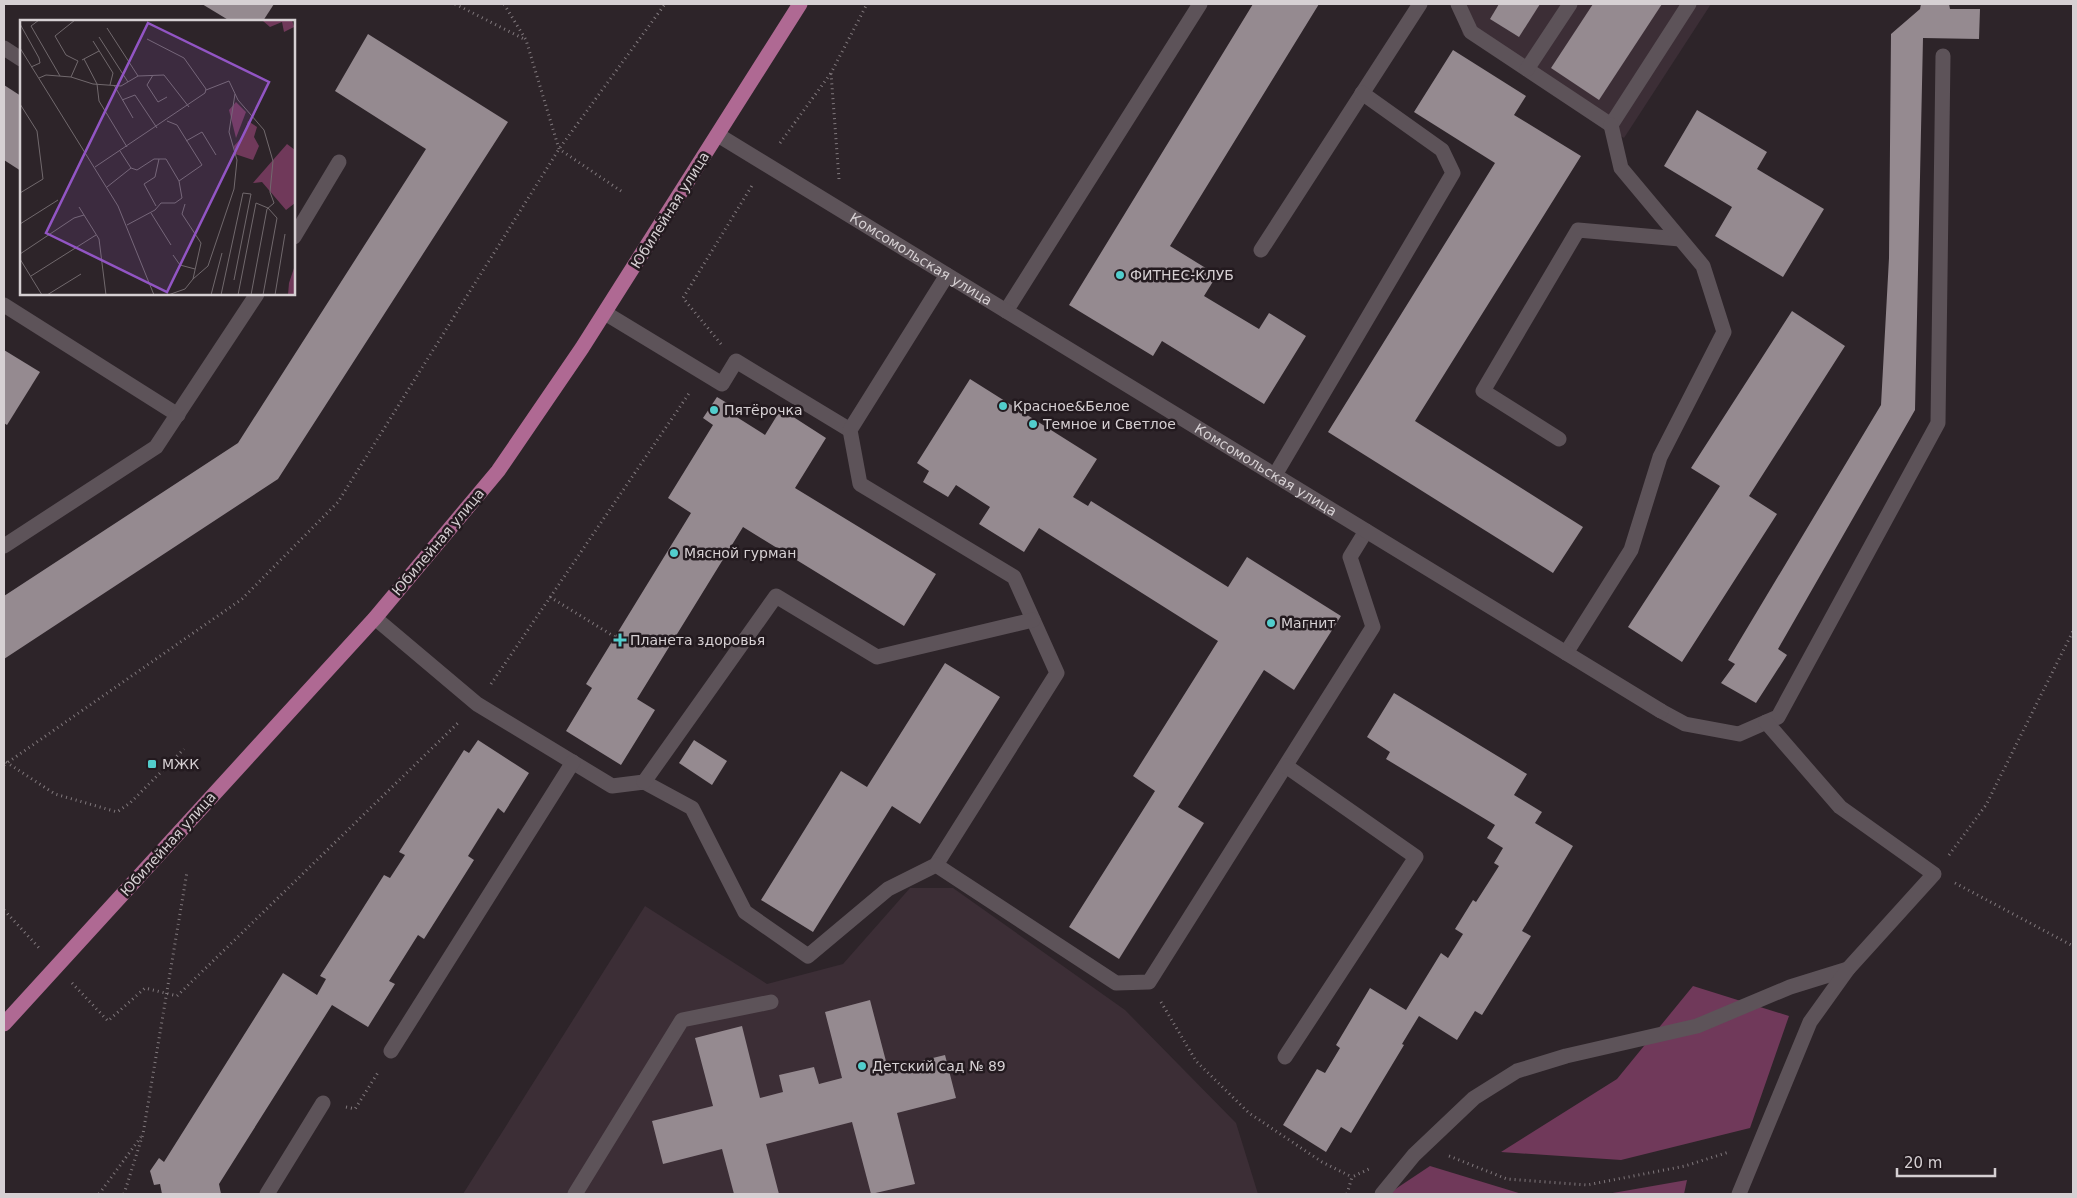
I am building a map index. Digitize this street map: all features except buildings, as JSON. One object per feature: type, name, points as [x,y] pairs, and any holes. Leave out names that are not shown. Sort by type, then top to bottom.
[{"type":"main road","name":"Юбилейная улица","points":[[4,1024],[374,618],[498,471],[605,313],[800,4]]},
{"type":"street","points":[[1006,311],[1200,4]]},
{"type":"street","points":[[1261,250],[1420,4]]},
{"type":"street","points":[[1458,4],[1471,32],[1611,124],[1621,168],[1703,266],[1724,332],[1660,457],[1630,550],[1566,653]]},
{"type":"street","points":[[1527,68],[1570,4]]},
{"type":"street","points":[[1611,124],[1689,4]]},
{"type":"street","points":[[4,48],[20,58]]},
{"type":"street","name":"Комсомольская улица","points":[[718,135],[1661,711],[1685,724],[1739,734],[1778,717],[1938,423],[1943,56]]},
{"type":"street","points":[[1275,475],[1453,173],[1442,150],[1362,93]]},
{"type":"street","points":[[295,232],[339,162]]},
{"type":"street","points":[[1559,439],[1482,391],[1578,230],[1680,238]]},
{"type":"street","points":[[374,618],[477,704],[612,786],[644,782],[692,808],[745,912],[808,956],[888,889],[936,865],[1056,673],[1014,577],[860,484],[850,430],[947,275]]},
{"type":"street","points":[[4,546],[156,447],[256,295]]},
{"type":"street","points":[[4,305],[178,415]]},
{"type":"street","points":[[605,313],[722,384],[736,361],[850,430]]},
{"type":"street","points":[[936,865],[1116,982],[1149,982],[1373,627],[1350,557],[1366,531]]},
{"type":"street","points":[[644,782],[776,596],[877,656],[1033,620]]},
{"type":"street","points":[[1739,1194],[1810,1022],[1848,969],[1934,874],[1840,807],[1766,722]]},
{"type":"street","points":[[391,1051],[573,762]]},
{"type":"street","points":[[1285,1057],[1416,858],[1286,766]]},
{"type":"street","points":[[1382,1194],[1414,1155],[1474,1098],[1517,1072],[1566,1056],[1697,1026],[1790,987],[1848,969]]},
{"type":"street","points":[[575,1194],[682,1020],[771,1002]]},
{"type":"street","points":[[267,1194],[323,1102]]},
{"type":"path","points":[[455,4],[526,40]]},
{"type":"path","points":[[504,4],[526,40],[559,149],[624,192]]},
{"type":"path","points":[[184,749],[130,803],[117,812],[56,794],[5,763],[242,599],[338,502],[559,149],[665,4]]},
{"type":"path","points":[[736,361],[683,298],[765,164],[831,73],[867,4]]},
{"type":"path","points":[[831,73],[841,210]]},
{"type":"path","points":[[550,597],[615,637]]},
{"type":"path","points":[[2073,630],[1986,805],[1934,874],[1959,885],[2073,946]]},
{"type":"path","points":[[124,1194],[143,1134],[187,872]]},
{"type":"path","points":[[1149,982],[1196,1061],[1249,1113],[1322,1162],[1352,1177]]},
{"type":"path","points":[[108,1021],[145,988]]},
{"type":"path","points":[[355,1108],[372,1081]]},
{"type":"path","points":[[99,1194],[143,1134]]},
{"type":"path","points":[[1347,1194],[1352,1177],[1395,1156],[1443,1153],[1507,1179],[1587,1185],[1685,1166],[1761,1142]]},
{"type":"shaded area","points":[[1454,4],[1711,4],[1624,138],[1463,35]]},
{"type":"shaded area","name":"Детский сад № 89","points":[[910,888],[953,888],[1125,1010],[1236,1123],[1258,1194],[463,1194],[645,906],[767,984],[843,964]]},
{"type":"shaded area","points":[[1693,986],[1789,1016],[1750,1128],[1621,1160],[1501,1152],[1617,1079]]},
{"type":"shaded area","points":[[1430,1166],[1522,1194],[1388,1194]]},
{"type":"shaded area","points":[[1687,1180],[1684,1194],[1607,1194]]},
{"type":"place","name":"ФИТНЕС-КЛУБ","points":[[1120,275]]},
{"type":"place","name":"Красное&Белое","points":[[1003,406]]},
{"type":"place","name":"Пятёрочка","points":[[714,410]]},
{"type":"place","name":"Темное и Светлое","points":[[1033,424]]},
{"type":"place","name":"Мясной гурман","points":[[674,553]]},
{"type":"place","name":"Магнит","points":[[1271,623]]},
{"type":"place","name":"Планета здоровья","points":[[620,640]]},
{"type":"place","name":"МЖК","points":[[152,764]]},
{"type":"place","name":"Детский сад № 89","points":[[862,1066]]}]
